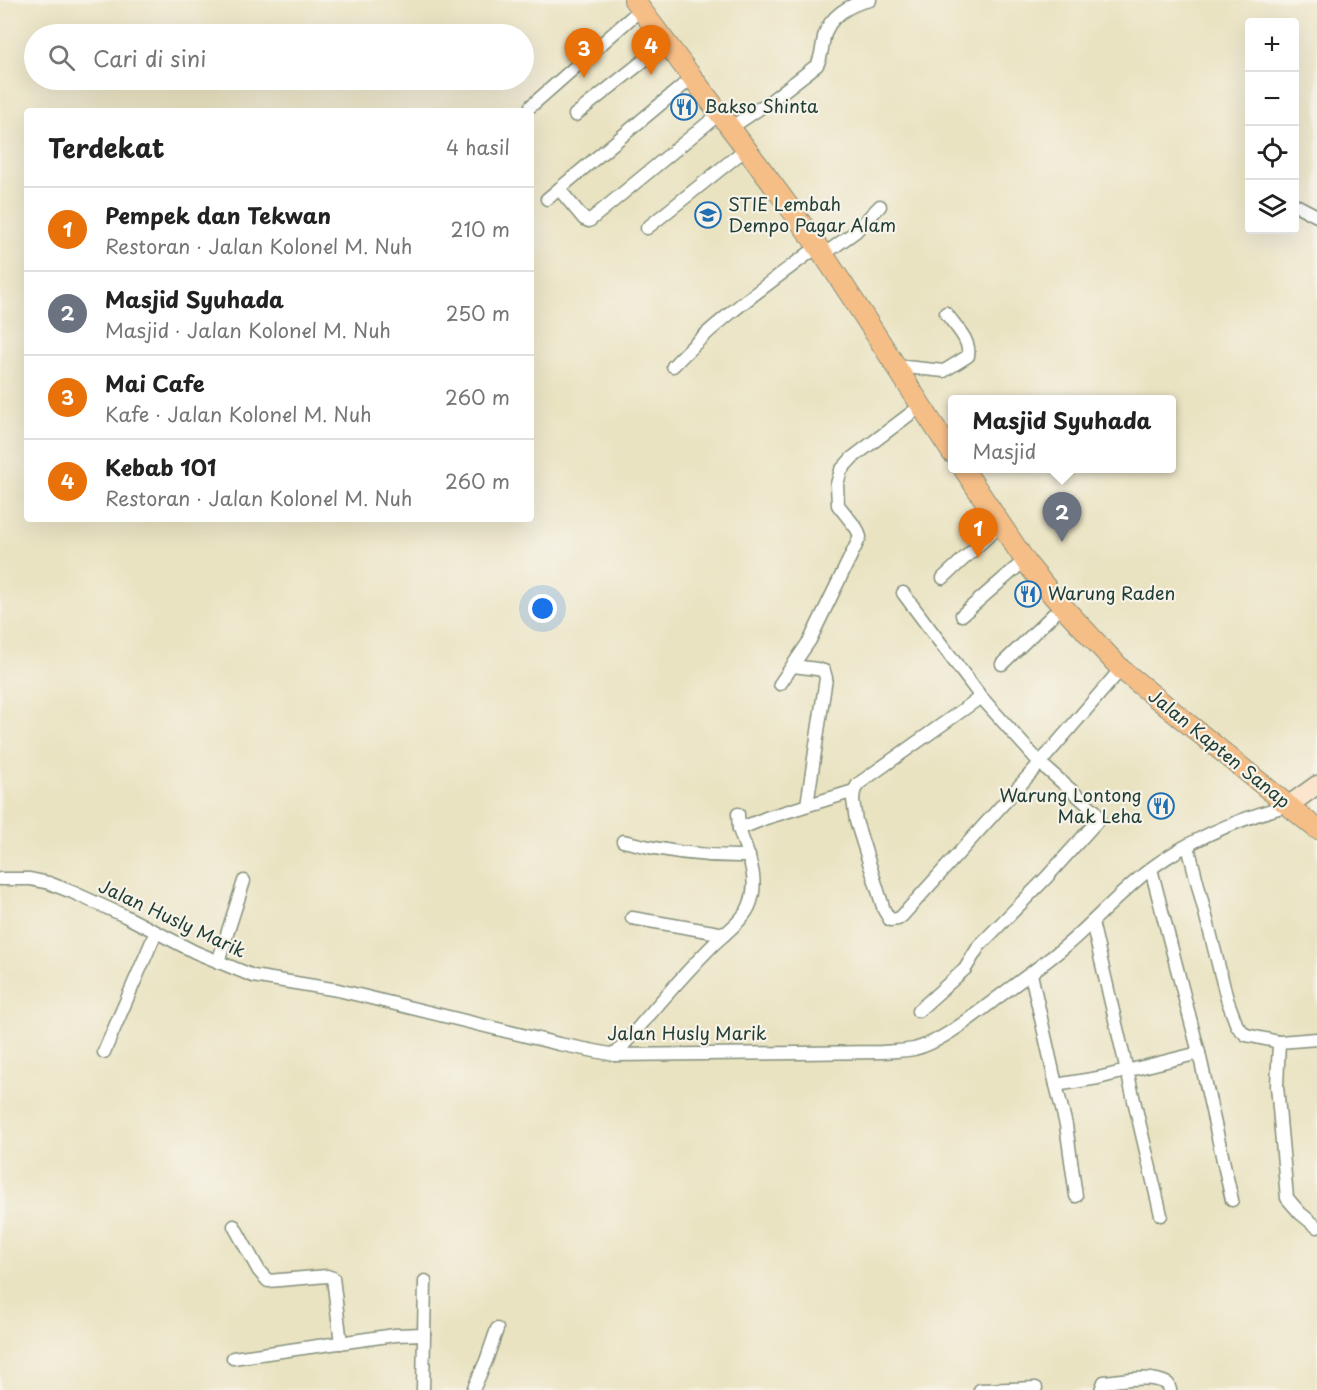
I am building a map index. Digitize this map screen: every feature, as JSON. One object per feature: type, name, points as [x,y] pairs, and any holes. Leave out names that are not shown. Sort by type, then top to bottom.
[{"type":"main road","points":[[638,4],[747,148],[820,251],[948,445]]},
{"type":"main road","name":"Jalan Kapten Sanap","points":[[966,473],[1025,560],[1121,669],[1317,829]]},
{"type":"street","points":[[559,189],[584,219],[589,221],[726,120],[772,100],[820,59],[825,34],[830,24],[851,6],[870,0]]},
{"type":"street","points":[[531,106],[638,4]]},
{"type":"street","points":[[576,115],[666,43]]},
{"type":"street","points":[[547,199],[693,77]]},
{"type":"street","points":[[647,228],[747,148]]},
{"type":"street","points":[[673,366],[690,347],[729,313],[820,251],[849,237],[880,206]]},
{"type":"street","points":[[1299,207],[1317,216]]},
{"type":"street","points":[[896,366],[944,371],[968,356],[967,342],[946,314]]},
{"type":"street","points":[[780,684],[815,629],[859,539],[860,534],[857,529],[838,505],[837,484],[841,470],[852,458],[922,405]]},
{"type":"street","points":[[943,578],[1000,525]]},
{"type":"street","points":[[962,615],[1025,560]]},
{"type":"street","points":[[903,593],[981,697],[1040,764],[1095,811],[1099,819],[1046,878],[979,945],[964,969],[918,1011]]},
{"type":"street","points":[[1002,664],[1063,605]]},
{"type":"street","points":[[793,666],[824,671],[826,678],[807,805]]},
{"type":"street","points":[[981,697],[858,784],[854,790],[854,809],[859,832],[884,910],[890,920],[902,916],[1040,764],[1121,669]]},
{"type":"street","points":[[1289,805],[1317,784]]},
{"type":"street","points":[[739,829],[854,790]]},
{"type":"street","name":"Jalan Husly Marik","points":[[0,879],[30,879],[49,884],[125,916],[218,962],[253,976],[338,990],[559,1044],[615,1055],[882,1052],[912,1049],[933,1041],[972,1018],[1031,975],[1151,869],[1201,838],[1263,812],[1289,805]]},
{"type":"street","points":[[615,1055],[709,949],[743,916],[750,905],[755,881],[739,829],[738,814]]},
{"type":"street","points":[[623,841],[674,853],[711,857],[749,856]]},
{"type":"street","points":[[1188,846],[1232,1016],[1244,1033],[1279,1042],[1317,1039]]},
{"type":"street","points":[[1151,869],[1199,1053],[1232,1200]]},
{"type":"street","points":[[218,962],[244,881]]},
{"type":"street","points":[[632,918],[725,934]]},
{"type":"street","points":[[1092,922],[1161,1215]]},
{"type":"street","points":[[104,1052],[156,932]]},
{"type":"street","points":[[1031,975],[1066,1125],[1076,1196]]},
{"type":"street","points":[[1279,1042],[1277,1086],[1287,1198],[1317,1227]]},
{"type":"street","points":[[1056,1085],[1128,1071],[1199,1053]]},
{"type":"street","points":[[234,1226],[259,1271],[268,1281],[327,1276],[333,1278],[341,1343]]},
{"type":"street","points":[[423,1390],[425,1281]]},
{"type":"street","points":[[473,1390],[483,1371],[496,1329]]},
{"type":"street","points":[[233,1358],[395,1335],[424,1334]]},
{"type":"street","points":[[1101,1390],[1104,1382],[1132,1380],[1161,1380],[1168,1384],[1170,1390]]},
{"type":"street","points":[[980,1390],[1036,1388]]},
{"type":"place","name":"Kebab 101","points":[[651,75]]},
{"type":"place","name":"Mai Cafe","points":[[584,78]]},
{"type":"place","name":"Bakso Shinta","points":[[684,107]]},
{"type":"place","name":"STIE Lembah Dempo Pagar Alam","points":[[708,215]]},
{"type":"place","name":"Masjid Syuhada","points":[[1062,542]]},
{"type":"place","name":"Pempek dan Tekwan","points":[[978,558]]},
{"type":"place","name":"Warung Raden","points":[[1028,594]]},
{"type":"place","name":"Warung Lontong Mak Leha","points":[[1161,806]]}]
